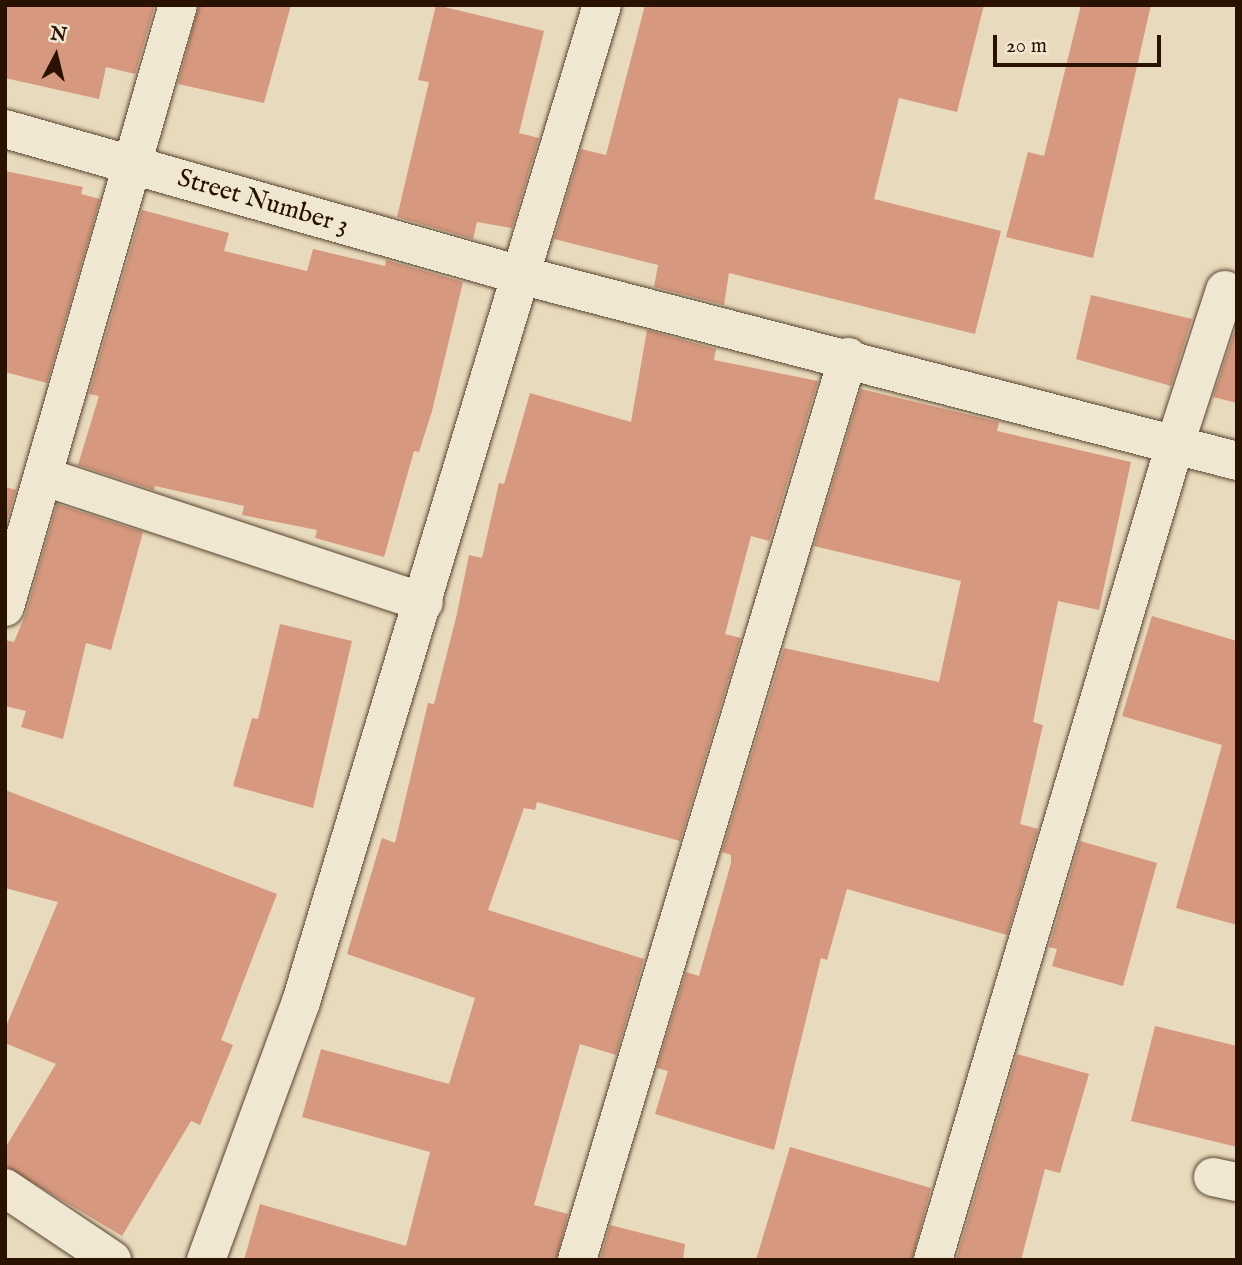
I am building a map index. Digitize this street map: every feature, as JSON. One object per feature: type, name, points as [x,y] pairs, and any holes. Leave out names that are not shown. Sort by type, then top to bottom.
[{"type":"street","points":[[5,607],[45,477],[178,5]]},
{"type":"street","points":[[206,1260],[301,1002],[424,602],[602,5]]},
{"type":"street","name":"Street Number 3","points":[[5,129],[520,275],[848,356],[1237,461]]},
{"type":"street","points":[[933,1260],[1175,444],[1225,290]]},
{"type":"street","points":[[577,1260],[848,356]]},
{"type":"street","points":[[45,477],[424,602]]},
{"type":"street","points":[[5,1188],[112,1260]]},
{"type":"building","points":[[5,5],[155,5],[135,74],[106,67],[99,99],[5,78]]},
{"type":"building","points":[[199,5],[291,5],[264,103],[178,84]]},
{"type":"building","points":[[436,5],[544,31],[519,133],[539,138],[512,228],[477,222],[473,239],[397,217],[429,82],[418,80]]},
{"type":"building","points":[[645,5],[984,5],[957,112],[899,98],[874,199],[1001,231],[975,334],[729,273],[724,305],[654,287],[658,265],[554,239],[581,149],[606,155]]},
{"type":"building","points":[[1081,5],[1151,5],[1093,258],[1006,237],[1028,152],[1044,156]]},
{"type":"building","points":[[5,171],[83,187],[81,194],[100,199],[47,383],[5,372]]},
{"type":"building","points":[[142,210],[229,233],[224,251],[307,271],[313,249],[385,266],[386,260],[463,282],[432,411],[419,452],[414,451],[384,557],[315,538],[317,530],[242,515],[244,506],[155,486],[154,490],[78,465],[99,396],[89,394]]},
{"type":"building","points":[[1091,295],[1192,319],[1171,386],[1076,359]]},
{"type":"building","points":[[647,330],[716,349],[714,360],[818,381],[769,541],[751,536],[725,634],[741,638],[680,841],[537,802],[535,810],[524,808],[488,910],[644,959],[616,1055],[580,1044],[534,1205],[568,1214],[556,1260],[244,1260],[260,1204],[406,1246],[430,1152],[302,1117],[321,1049],[449,1084],[475,998],[347,954],[382,838],[395,843],[428,703],[434,704],[469,555],[482,558],[499,483],[504,484],[530,393],[631,422]]},
{"type":"building","points":[[1237,330],[1237,403],[1213,397]]},
{"type":"building","points":[[861,389],[999,422],[997,431],[1131,462],[1099,610],[1058,601],[1033,722],[1043,725],[1020,824],[1038,829],[1007,935],[847,889],[827,960],[821,958],[774,1150],[655,1114],[668,1071],[657,1068],[686,972],[699,976],[731,863],[731,855],[722,852],[784,648],[939,682],[961,581],[814,546]]},
{"type":"building","points":[[5,487],[16,490],[5,527]]},
{"type":"building","points":[[57,504],[143,532],[111,650],[86,643],[63,739],[21,727],[26,711],[5,706],[5,640],[14,642],[26,613]]},
{"type":"building","points":[[1152,616],[1237,641],[1237,925],[1176,908],[1222,745],[1122,716]]},
{"type":"building","points":[[280,624],[352,641],[313,808],[233,786],[252,718],[258,719]]},
{"type":"building","points":[[5,790],[277,894],[221,1040],[233,1045],[200,1125],[191,1121],[122,1236],[5,1166],[5,1148],[56,1064],[5,1043],[5,1029],[58,902],[5,888]]},
{"type":"building","points":[[1080,841],[1157,863],[1123,986],[1052,966],[1057,949],[1049,947]]},
{"type":"building","points":[[1155,1026],[1237,1046],[1237,1147],[1131,1121]]},
{"type":"building","points":[[1017,1054],[1089,1074],[1060,1173],[1045,1169],[1021,1260],[956,1260]]},
{"type":"building","points":[[790,1147],[931,1188],[912,1260],[756,1260]]},
{"type":"building","points":[[610,1225],[685,1244],[683,1260],[600,1260]]}]
